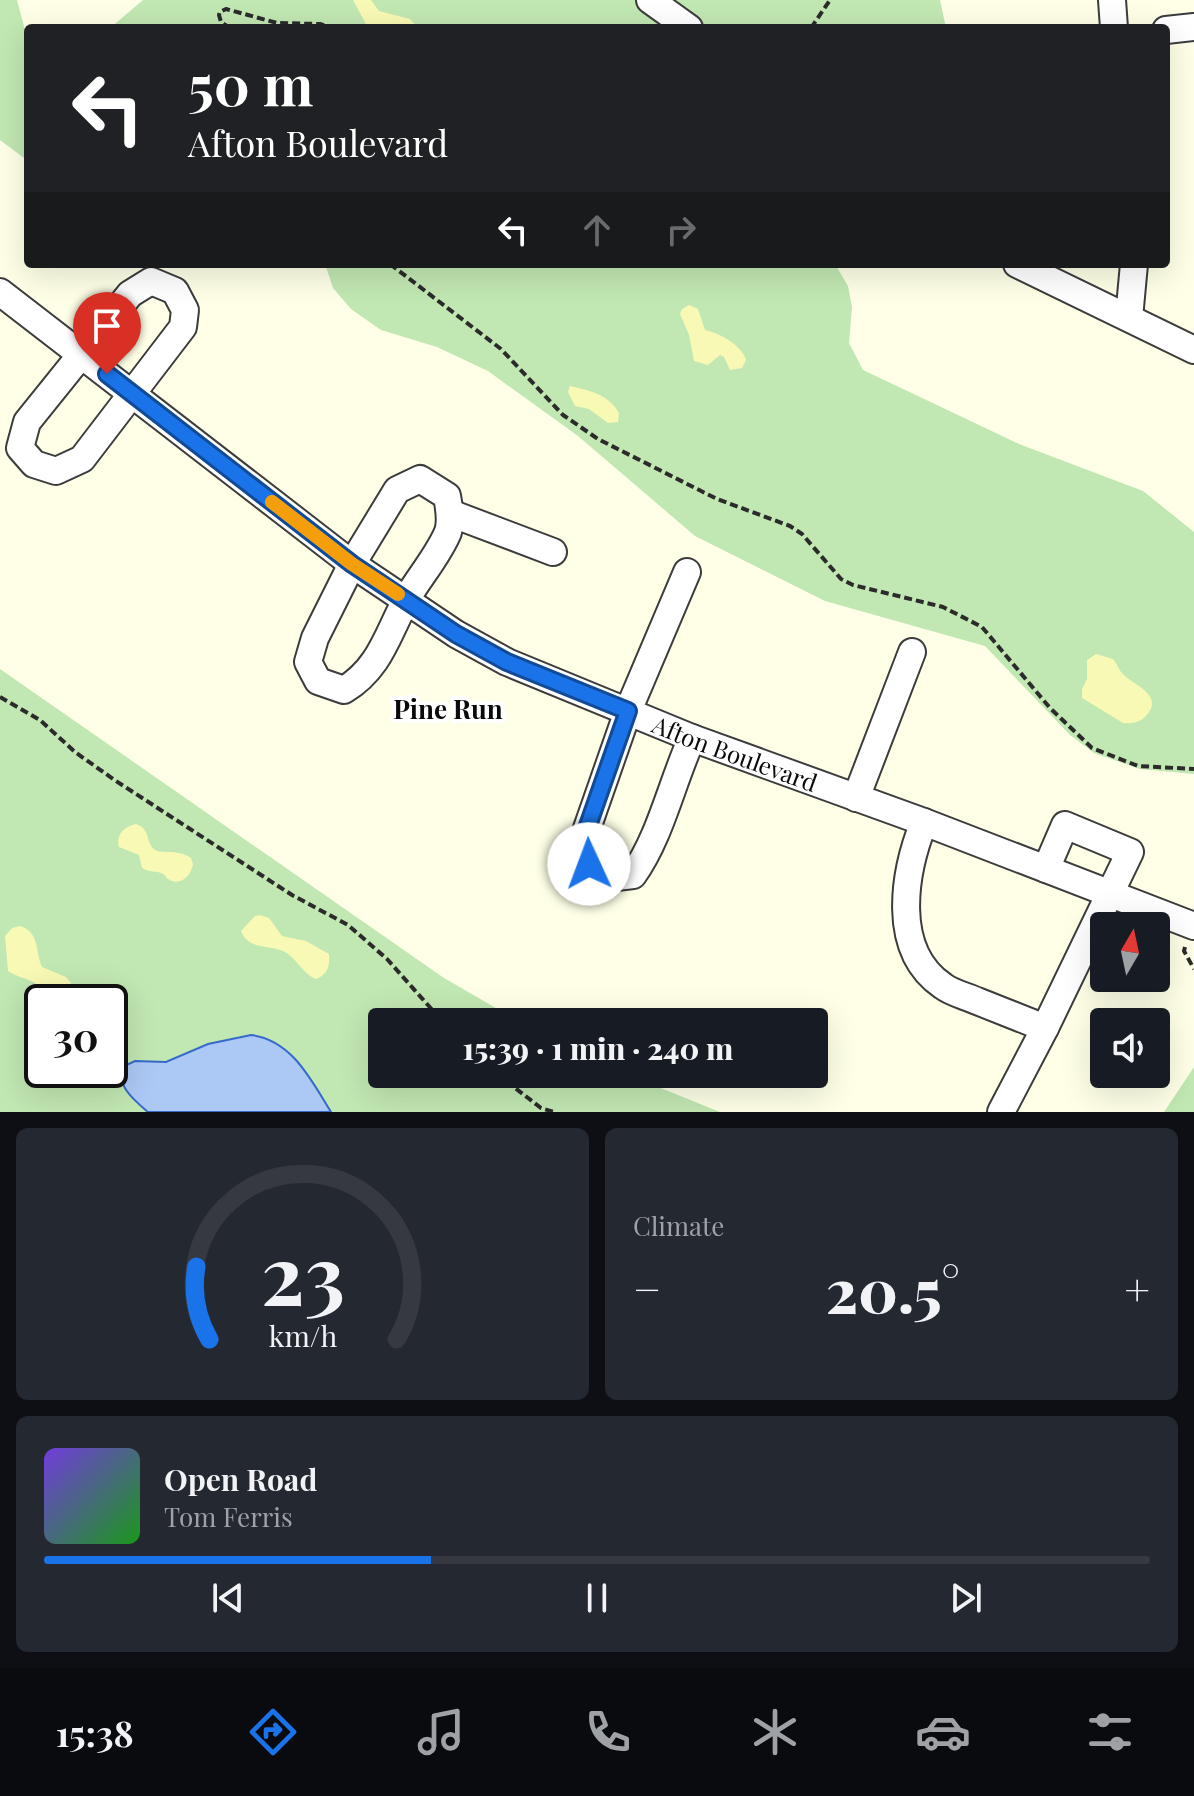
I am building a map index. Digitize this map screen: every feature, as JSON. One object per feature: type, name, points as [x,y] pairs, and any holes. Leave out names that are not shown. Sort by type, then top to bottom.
[{"type":"street","points":[[650,0],[683,24]]},
{"type":"street","points":[[1112,0],[1114,24]]},
{"type":"street","points":[[1170,30],[1194,27]]},
{"type":"street","points":[[1025,268],[1194,350]]},
{"type":"street","points":[[1129,318],[1134,268]]},
{"type":"street","points":[[151,281],[175,291],[185,310],[183,327],[82,459],[56,471],[34,464],[20,448],[27,422],[82,355],[130,294],[151,281]]},
{"type":"street","name":"Afton Boulevard","points":[[0,292],[352,564],[456,634],[507,662],[692,738],[924,822],[1194,926]]},
{"type":"street","points":[[420,479],[447,496],[450,513],[448,531],[407,600],[381,654],[362,679],[344,690],[318,681],[308,662],[315,638],[352,564],[397,490],[420,479]]},
{"type":"street","points":[[450,513],[553,552]]},
{"type":"street","points":[[687,572],[628,711],[584,837],[589,864],[608,878],[633,875],[648,855],[675,774],[692,738]]},
{"type":"street","points":[[856,798],[912,652]]},
{"type":"street","points":[[924,822],[913,851],[906,896],[910,938],[925,971],[944,988],[1045,1028]]},
{"type":"street","points":[[1001,1112],[1130,852],[1065,825],[1046,869]]},
{"type":"path","points":[[814,24],[830,0]]},
{"type":"path","points":[[224,24],[219,15],[226,9],[277,23],[320,24]]},
{"type":"path","points":[[395,268],[482,332],[563,415],[598,439],[717,499],[802,534],[841,579],[853,585],[943,607],[982,627],[1050,708],[1092,748],[1138,766],[1194,769]]},
{"type":"path","points":[[0,697],[40,720],[75,752],[116,781],[292,895],[348,925],[387,959],[431,1008]]},
{"type":"path","points":[[515,1088],[541,1108],[554,1112]]},
{"type":"shaded area","points":[[0,0],[17,0],[24,27],[24,158],[0,140]]},
{"type":"shaded area","points":[[143,0],[940,0],[945,24],[115,24]]},
{"type":"shaded area","points":[[326,268],[837,268],[848,286],[852,307],[849,343],[863,370],[1019,444],[1143,491],[1194,532],[1194,774],[1140,769],[1094,753],[1070,735],[985,646],[825,601],[695,536],[578,436],[488,371],[437,347],[381,330],[351,309],[333,288]]},
{"type":"shaded area","points":[[0,669],[444,978],[496,1008],[368,1008],[368,1088],[661,1088],[720,1112],[0,1112]]},
{"type":"shaded area","points":[[1194,1067],[1194,1112],[1164,1112]]},
{"type":"sand","points":[[353,0],[371,0],[379,11],[410,19],[414,24],[366,24]]},
{"type":"sand","points":[[689,305],[698,309],[705,330],[723,337],[740,349],[746,360],[742,368],[730,370],[720,355],[708,365],[694,361],[689,335],[680,314]]},
{"type":"sand","points":[[570,386],[610,401],[619,413],[618,422],[608,423],[589,409],[575,406],[568,392]]},
{"type":"sand","points":[[1096,654],[1113,659],[1122,673],[1150,696],[1151,708],[1142,719],[1123,723],[1082,698],[1087,679],[1087,660]]},
{"type":"sand","points":[[136,824],[144,829],[151,846],[157,851],[180,853],[191,858],[190,873],[177,882],[167,879],[164,874],[142,868],[139,855],[119,847],[122,832]]},
{"type":"sand","points":[[255,916],[269,918],[282,936],[306,941],[329,954],[326,972],[316,979],[285,952],[248,941],[241,931]]},
{"type":"sand","points":[[20,926],[31,933],[42,967],[66,977],[71,984],[36,984],[8,971],[5,936],[12,928]]},
{"type":"water","points":[[251,1035],[278,1045],[299,1063],[331,1112],[148,1112],[125,1088],[128,1088],[128,1064],[135,1061],[166,1062],[208,1044]]},
{"type":"slow traffic","points":[[272,502],[352,564],[398,594]]},
{"type":"district","name":"Pine Run","points":[[448,708]]},
{"type":"route","points":[[107,374],[352,564],[456,634],[507,662],[628,711],[584,837],[589,864]]}]
